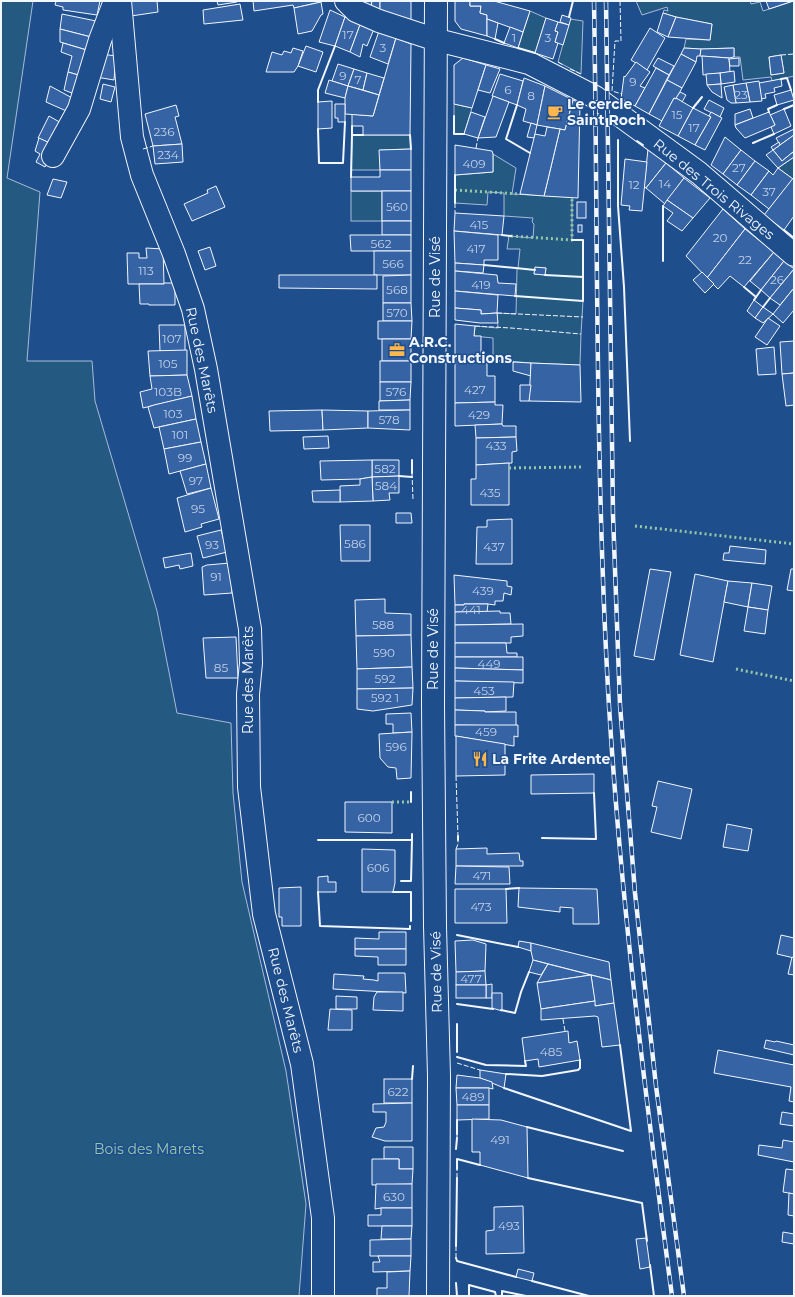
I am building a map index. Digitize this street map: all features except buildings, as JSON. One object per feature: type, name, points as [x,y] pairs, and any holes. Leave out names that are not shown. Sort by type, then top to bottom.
[{"type":"street","points":[[53,156],[79,109],[100,40],[116,1]]},
{"type":"street","name":"Rue des Marêts","points":[[120,1],[132,137],[142,175],[174,254],[193,309],[210,391],[221,465],[250,629],[251,663],[248,694],[249,787],[264,914],[303,1072],[323,1218],[324,1290],[322,1296]]},
{"type":"street","name":"Rue des Trois Rivages","points":[[346,1],[356,11],[372,18],[437,40],[529,63],[595,97],[699,173],[794,255]]},
{"type":"street","name":"Rue de Visé","points":[[436,1],[433,713],[438,1076],[438,1296]]},
{"type":"green space","name":"Bois des Marets","points":[[1,1],[33,1],[7,178],[40,192],[27,361],[92,361],[95,401],[157,611],[177,713],[231,723],[233,793],[242,882],[286,1071],[306,1204],[299,1296],[1,1296]]},
{"type":"green space","points":[[636,1],[750,1],[751,4],[760,2],[763,11],[794,1],[794,76],[772,81],[771,77],[743,80],[740,57],[734,57],[734,48],[684,48],[686,39],[710,40],[712,24],[663,13],[664,10],[668,11],[667,7],[642,15]],"holes":[[[781,55],[784,73],[771,75],[769,57]]]},
{"type":"green space","points":[[530,11],[546,18],[535,53],[518,48]]},
{"type":"green space","points":[[570,19],[583,21],[581,74],[558,62]]},
{"type":"green space","points":[[454,104],[472,108],[464,134],[454,134]]},
{"type":"green space","points":[[352,135],[410,135],[411,149],[380,150],[380,170],[351,170]]},
{"type":"green space","points":[[493,154],[516,168],[512,194],[572,197],[572,240],[583,240],[583,301],[580,365],[493,360],[493,338],[474,336],[475,326],[498,328],[497,313],[516,314],[517,269],[520,249],[507,249],[509,236],[533,238],[533,218],[504,216],[504,193],[488,192],[487,205],[455,203],[455,175],[493,172]],"holes":[[[535,268],[546,268],[545,275],[534,274]]]},
{"type":"green space","points":[[794,157],[794,177],[793,179],[778,168]]},
{"type":"green space","points":[[351,191],[382,191],[382,221],[351,221]]},
{"type":"railway","points":[[594,1],[599,442],[604,618],[609,706],[627,928],[672,1296]]},
{"type":"railway","points":[[606,1],[613,515],[620,705],[635,893],[656,1086],[684,1296]]},
{"type":"hedge","points":[[455,190],[520,194]]},
{"type":"hedge","points":[[511,236],[572,240],[572,197]]},
{"type":"hedge","points":[[509,468],[583,467]]},
{"type":"hedge","points":[[635,526],[794,544]]},
{"type":"hedge","points":[[736,669],[794,681]]},
{"type":"hedge","points":[[392,802],[411,802]]},
{"type":"fence","points":[[620,1],[621,41],[615,41],[612,91],[622,94]]},
{"type":"fence","points":[[781,55],[794,54]]},
{"type":"fence","points":[[558,62],[563,65]]},
{"type":"fence","points":[[570,69],[581,74]]},
{"type":"fence","points":[[476,148],[478,138]]},
{"type":"fence","points":[[143,149],[153,146]]},
{"type":"fence","points":[[455,203],[455,213]]},
{"type":"fence","points":[[497,313],[583,317]]},
{"type":"fence","points":[[475,326],[581,334]]},
{"type":"fence","points":[[412,473],[413,500]]},
{"type":"fence","points":[[456,776],[458,836]]},
{"type":"fence","points":[[456,849],[458,840]]},
{"type":"fence","points":[[563,1019],[565,1031]]},
{"type":"fence","points":[[457,1063],[480,1070]]},
{"type":"fence","points":[[457,1169],[457,1178]]},
{"type":"fence","points":[[456,1246],[456,1258]]},
{"type":"wall","points":[[569,17],[573,1]]},
{"type":"wall","points":[[495,39],[504,43]]},
{"type":"wall","points":[[318,102],[318,90],[335,46]]},
{"type":"wall","points":[[518,48],[535,53]]},
{"type":"wall","points":[[781,79],[787,78],[791,90]]},
{"type":"wall","points":[[693,108],[702,97]]},
{"type":"wall","points":[[517,105],[506,139],[530,153]]},
{"type":"wall","points":[[769,112],[768,109],[777,105]]},
{"type":"wall","points":[[784,109],[794,105]]},
{"type":"wall","points":[[454,116],[454,134],[464,134]]},
{"type":"wall","points":[[318,129],[319,163],[343,163],[345,122]]},
{"type":"wall","points":[[352,126],[352,135],[363,135]]},
{"type":"wall","points":[[753,143],[774,134]]},
{"type":"wall","points":[[351,177],[352,135]]},
{"type":"wall","points":[[410,135],[411,149]]},
{"type":"wall","points":[[618,140],[618,206],[624,287],[630,441]]},
{"type":"wall","points":[[637,141],[643,145]]},
{"type":"wall","points":[[455,175],[455,203]]},
{"type":"wall","points":[[663,206],[663,261]]},
{"type":"wall","points":[[784,230],[794,238]]},
{"type":"wall","points":[[502,235],[511,236]]},
{"type":"wall","points":[[545,275],[583,277],[583,240],[572,240]]},
{"type":"wall","points":[[484,265],[535,270]]},
{"type":"wall","points":[[515,296],[583,301],[583,277]]},
{"type":"wall","points":[[744,287],[756,297]]},
{"type":"wall","points":[[754,300],[761,290]]},
{"type":"wall","points":[[763,307],[770,298]]},
{"type":"wall","points":[[487,360],[513,362]]},
{"type":"wall","points":[[412,460],[412,473]]},
{"type":"wall","points":[[399,476],[412,477]]},
{"type":"wall","points":[[411,792],[411,802]]},
{"type":"wall","points":[[542,838],[596,839],[594,793]]},
{"type":"wall","points":[[318,840],[412,840],[412,834]]},
{"type":"wall","points":[[401,881],[411,881],[412,840]]},
{"type":"wall","points":[[506,889],[519,888]]},
{"type":"wall","points":[[318,892],[320,926],[410,929],[410,926]]},
{"type":"wall","points":[[393,892],[411,892],[411,921]]},
{"type":"wall","points":[[457,935],[518,947]]},
{"type":"wall","points":[[501,1010],[515,1013],[529,972]]},
{"type":"wall","points":[[457,1004],[493,1009]]},
{"type":"wall","points":[[457,1024],[457,1052]]},
{"type":"wall","points":[[504,1088],[631,1131],[620,1045]]},
{"type":"wall","points":[[457,1057],[486,1065],[526,1066],[525,1061]]},
{"type":"wall","points":[[506,1074],[542,1076],[578,1070],[580,1068],[580,1060]]},
{"type":"wall","points":[[412,1079],[413,1066]]},
{"type":"wall","points":[[457,1120],[457,1134]]},
{"type":"wall","points":[[527,1127],[623,1151]]},
{"type":"wall","points":[[456,1149],[457,1138]]},
{"type":"wall","points":[[457,1169],[457,1159],[480,1165]]},
{"type":"wall","points":[[456,1246],[457,1178]]},
{"type":"wall","points":[[528,1178],[642,1203],[647,1241]]},
{"type":"wall","points":[[456,1258],[457,1261],[516,1277]]},
{"type":"wall","points":[[650,1265],[654,1296]]},
{"type":"wall","points":[[532,1281],[589,1296]]},
{"type":"wall","points":[[456,1283],[457,1296]]},
{"type":"wall","points":[[469,1296],[469,1285],[495,1292],[496,1296]]},
{"type":"wall","points":[[502,1296],[502,1291],[526,1296]]},
{"type":"place","name":"Le cercle Saint Roch","points":[[555,112]]},
{"type":"place","name":"A.R.C. Constructions","points":[[397,350]]},
{"type":"place","name":"La Frite Ardente","points":[[480,759]]}]
